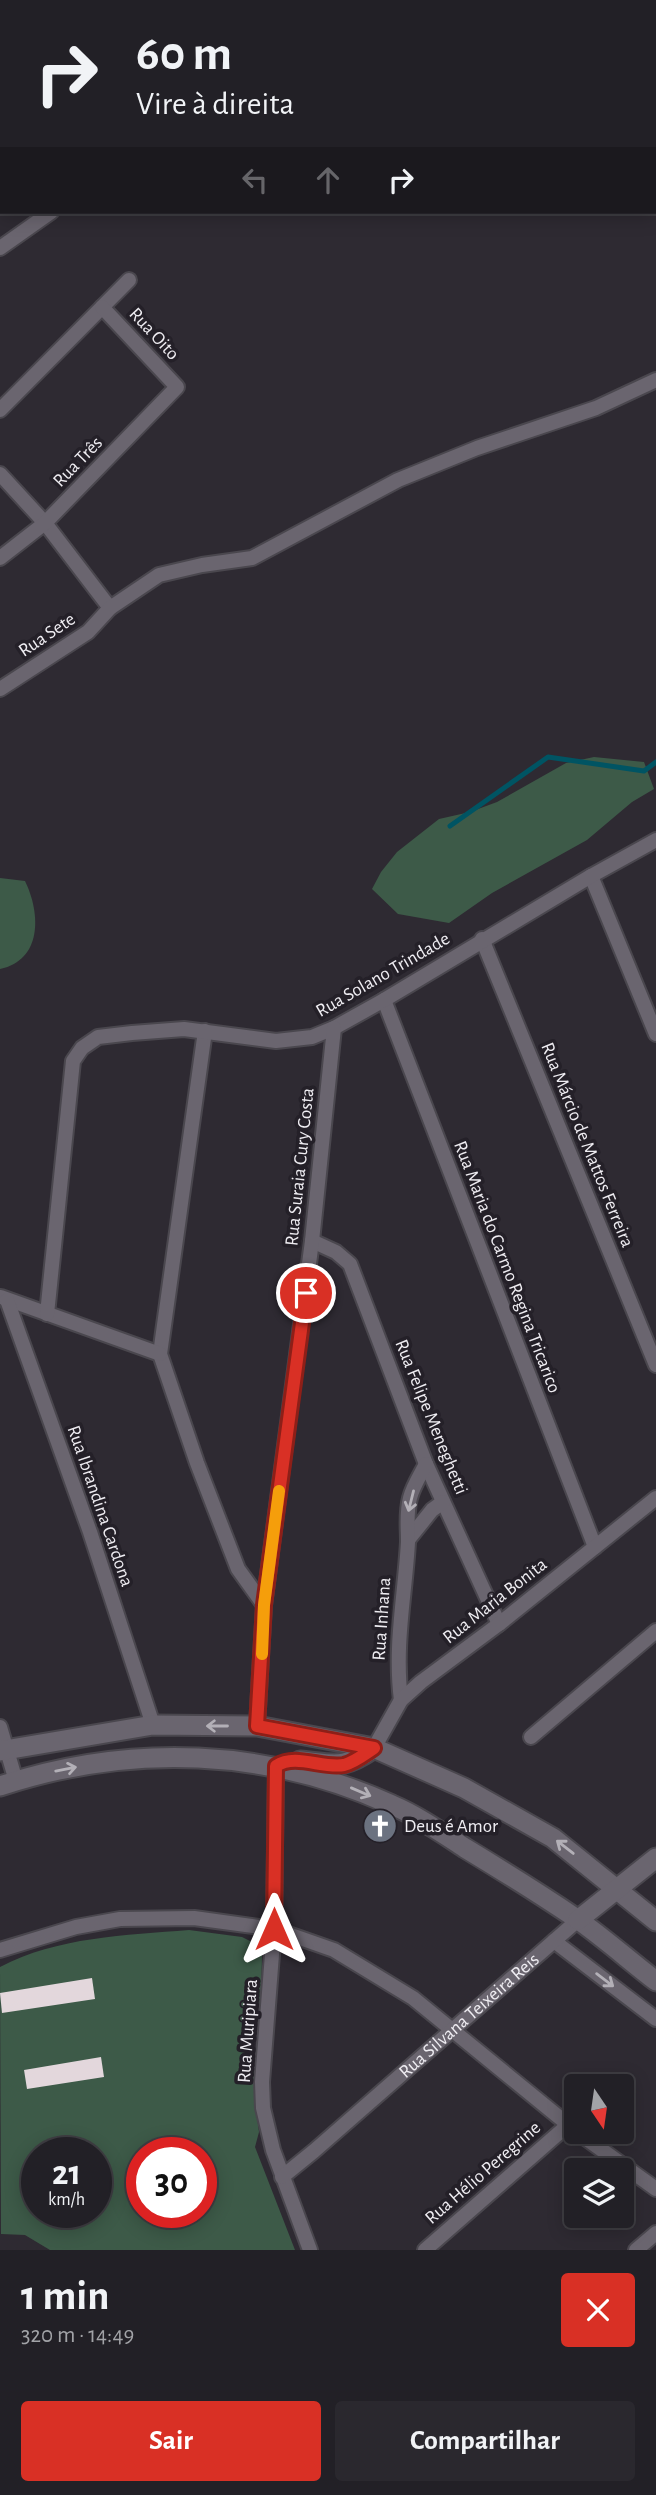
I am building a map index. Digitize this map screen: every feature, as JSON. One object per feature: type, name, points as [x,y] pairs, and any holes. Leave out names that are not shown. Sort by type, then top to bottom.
[{"type":"main road","points":[[3,1750],[153,1725],[257,1726],[374,1748],[464,1788],[553,1838],[656,1921]]},
{"type":"main road","points":[[276,1766],[286,1761],[342,1765],[374,1748]]},
{"type":"main road","points":[[8,1784],[68,1768],[141,1759],[197,1758],[276,1766],[321,1777],[395,1806],[536,1891],[579,1920],[656,1981]]},
{"type":"main road","name":"Rua Silvana Teixeira Reis","points":[[579,1920],[656,1858]]},
{"type":"street","points":[[0,248],[48,214]]},
{"type":"street","points":[[0,410],[130,280]]},
{"type":"street","name":"Rua Oito","points":[[102,307],[177,387]]},
{"type":"street","name":"Rua Sete","points":[[0,689],[88,632],[110,608],[159,575],[201,565],[252,558],[398,480],[502,439],[596,408],[656,380]]},
{"type":"street","name":"Rua Três","points":[[0,558],[45,523],[177,387]]},
{"type":"street","points":[[0,474],[45,523],[110,608]]},
{"type":"street","name":"Rua Solano Trindade","points":[[47,1314],[73,1061],[77,1053],[98,1037],[184,1029],[291,1041],[312,1037],[384,1000],[482,939],[656,840]]},
{"type":"street","points":[[590,876],[656,1034]]},
{"type":"street","name":"Rua Márcio de Mattos Ferreira","points":[[482,939],[656,1365]]},
{"type":"street","name":"Rua Maria do Carmo Regina Tricarico","points":[[384,1000],[595,1547]]},
{"type":"street","name":"Rua Suraia Cury Costa","points":[[257,1726],[264,1605],[312,1241],[334,1028]]},
{"type":"street","points":[[205,1031],[160,1354],[197,1463],[238,1569],[264,1605]]},
{"type":"street","name":"Rua Felipe Meneghetti","points":[[312,1241],[336,1252],[350,1264],[426,1464],[499,1624]]},
{"type":"street","points":[[4,1298],[160,1354]]},
{"type":"street","name":"Rua Ibrandina Cardona","points":[[4,1298],[90,1532],[153,1725]]},
{"type":"street","name":"Rua Inhana","points":[[401,1700],[397,1671],[408,1541],[407,1518],[410,1496],[426,1464]]},
{"type":"street","name":"Rua Maria Bonita","points":[[374,1748],[401,1700],[421,1682],[499,1624],[656,1498]]},
{"type":"street","points":[[408,1541],[432,1510],[443,1502]]},
{"type":"street","points":[[531,1737],[656,1631]]},
{"type":"street","points":[[0,1727],[8,1784]]},
{"type":"street","name":"Rua Muripiara","points":[[276,1766],[274,1929],[262,2082],[263,2108],[272,2150],[310,2250]]},
{"type":"street","points":[[0,1950],[76,1927],[120,1919],[194,1918],[274,1929],[334,1950],[413,1998],[564,2122]]},
{"type":"street","name":"Rua Silvana Teixeira Reis","points":[[282,2177],[579,1920]]},
{"type":"street","points":[[554,1941],[656,2019]]},
{"type":"street","name":"Rua Hélio Peregrine","points":[[425,2250],[564,2136]]},
{"type":"street","points":[[594,2144],[656,2189]]},
{"type":"street","points":[[636,2250],[656,2233]]},
{"type":"green space","points":[[594,757],[644,762],[654,789],[632,802],[587,840],[492,893],[449,923],[398,914],[372,889],[397,852],[439,819],[497,802],[566,763]]},
{"type":"green space","points":[[0,878],[25,881],[34,907],[35,921],[31,946],[24,956],[14,964],[0,969]]},
{"type":"green space","points":[[189,1930],[242,1937],[252,1942],[262,1955],[261,2000],[249,2018],[259,2132],[255,2147],[295,2250],[50,2250],[25,2235],[1,2234],[0,1967],[45,1949],[117,1936]]},
{"type":"building","points":[[92,1978],[95,1999],[2,2013],[0,1993]]},
{"type":"building","points":[[101,2057],[104,2077],[27,2089],[24,2070]]},
{"type":"waterway","points":[[450,826],[548,757],[644,771],[656,762]]},
{"type":"slow traffic","points":[[262,1654],[264,1605],[279,1491]]},
{"type":"place","name":"Deus é Amor","points":[[380,1826]]},
{"type":"route","points":[[274,1929],[276,1766],[286,1761],[342,1765],[374,1748],[257,1726],[264,1605],[306,1293]]}]
